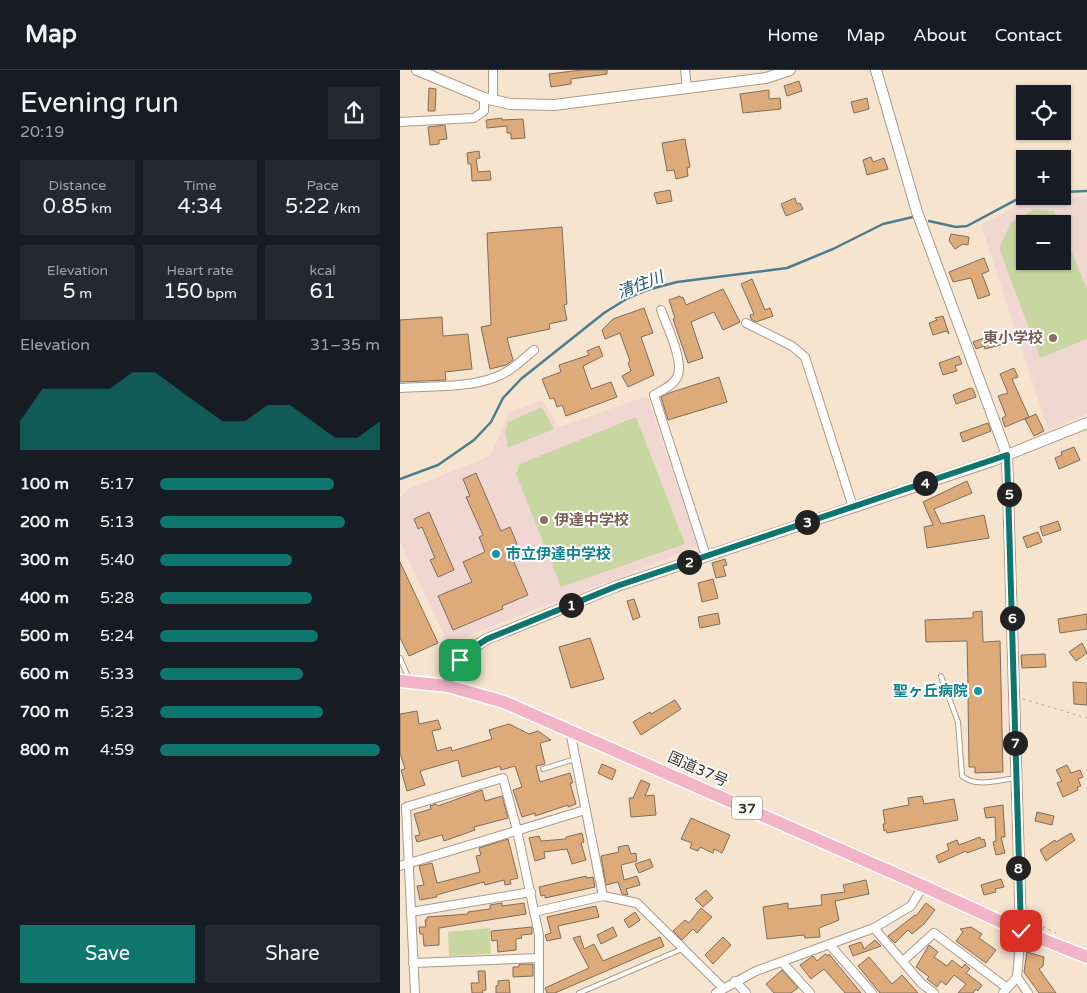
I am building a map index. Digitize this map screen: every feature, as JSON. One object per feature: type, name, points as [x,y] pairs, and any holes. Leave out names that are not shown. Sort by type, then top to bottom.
[{"type":"highway","name":"国道37号","points":[[405,682],[448,686],[504,702],[1021,931],[1087,957]]},
{"type":"street","points":[[417,70],[489,99],[511,104],[554,105],[766,78],[790,70]]},
{"type":"street","points":[[400,122],[474,118],[484,111],[489,99],[493,70]]},
{"type":"street","points":[[685,70],[687,88]]},
{"type":"street","points":[[876,70],[917,212],[1007,455],[1021,931],[1017,977],[1005,991],[934,932],[903,960]]},
{"type":"street","points":[[661,310],[679,361],[678,376],[672,384],[654,395],[706,556]]},
{"type":"street","points":[[746,323],[792,346],[804,358],[853,507]]},
{"type":"street","points":[[400,388],[475,383],[496,377],[512,368],[534,350]]},
{"type":"street","points":[[448,686],[451,672],[460,660],[487,639],[608,590],[1007,455],[1087,423]]},
{"type":"street","points":[[570,731],[604,896]]},
{"type":"street","points":[[414,993],[411,912],[404,864],[406,807],[503,778],[517,830],[539,935],[539,993]]},
{"type":"street","points":[[404,864],[585,810]]},
{"type":"street","points":[[534,912],[604,896],[637,903],[684,948],[720,990],[756,971],[874,928],[911,906],[923,886]]},
{"type":"street","points":[[411,912],[531,892]]},
{"type":"street","points":[[874,928],[921,983],[934,993]]},
{"type":"street","points":[[830,944],[872,993]]},
{"type":"street","points":[[413,963],[539,958]]},
{"type":"street","points":[[782,962],[810,993]]},
{"type":"street","points":[[1017,977],[1028,993]]},
{"type":"street","points":[[735,981],[746,993]]},
{"type":"lane","points":[[400,658],[405,682]]},
{"type":"lane","points":[[941,676],[958,722],[962,776],[967,780],[979,783],[1016,778]]},
{"type":"lane","points":[[543,769],[576,759]]},
{"type":"lane","points":[[579,993],[684,948]]},
{"type":"path","points":[[1013,696],[1087,718]]},
{"type":"path","points":[[1032,922],[1056,933]]},
{"type":"path","points":[[1028,944],[1030,942],[1036,945],[1044,927]]},
{"type":"shaded area","name":"東小学校","points":[[1087,196],[1087,414],[1048,430],[981,225],[1019,205],[1071,205],[1071,198]]},
{"type":"shaded area","name":"伊達中学校","points":[[647,396],[698,547],[448,643],[400,542],[400,498],[408,489],[490,456],[509,413],[542,400],[559,427]]},
{"type":"green space","points":[[1034,209],[1054,211],[1056,215],[1024,215]]},
{"type":"green space","points":[[1016,220],[1016,270],[1071,270],[1071,250],[1087,289],[1087,339],[1040,358],[999,248],[1011,223]]},
{"type":"green space","points":[[542,407],[554,429],[508,448],[505,432],[508,422]]},
{"type":"green space","points":[[636,417],[685,544],[561,587],[516,474],[520,464]]},
{"type":"green space","points":[[490,928],[491,954],[449,956],[448,932]]},
{"type":"building","points":[[581,70],[607,70],[607,74],[571,79],[571,84],[551,87],[549,74]]},
{"type":"building","points":[[799,81],[802,91],[787,96],[784,86]]},
{"type":"building","points":[[429,88],[436,89],[435,111],[428,111]]},
{"type":"building","points":[[769,90],[769,99],[780,98],[781,109],[743,113],[740,94]]},
{"type":"building","points":[[867,98],[869,109],[854,113],[851,102]]},
{"type":"building","points":[[502,118],[502,120],[523,119],[525,138],[511,139],[511,133],[507,133],[507,126],[487,128],[486,120]]},
{"type":"building","points":[[445,125],[447,139],[439,140],[439,144],[430,145],[428,127]]},
{"type":"building","points":[[685,139],[690,167],[687,168],[688,176],[676,179],[674,170],[667,171],[662,143]]},
{"type":"building","points":[[479,151],[480,158],[476,159],[478,172],[490,171],[491,180],[472,181],[471,164],[468,164],[467,153]]},
{"type":"building","points":[[871,157],[873,162],[884,158],[888,169],[867,175],[863,160]]},
{"type":"building","points":[[670,190],[672,201],[657,204],[654,193]]},
{"type":"building","points":[[795,198],[797,204],[800,203],[803,209],[786,216],[781,204]]},
{"type":"building","points":[[562,227],[567,304],[564,305],[567,320],[549,324],[550,329],[507,338],[513,360],[506,365],[490,369],[481,327],[491,325],[487,233]]},
{"type":"building","points":[[951,234],[969,237],[968,245],[963,244],[955,249],[949,241]]},
{"type":"building","points":[[984,258],[989,271],[982,274],[990,295],[978,299],[971,278],[953,282],[949,272]]},
{"type":"building","points":[[752,279],[765,310],[770,308],[773,316],[756,322],[751,319],[750,315],[754,314],[741,284]]},
{"type":"building","points":[[723,289],[740,322],[723,330],[714,312],[691,322],[703,358],[688,363],[673,319],[675,318],[669,300],[680,296],[681,298],[683,297],[686,305]]},
{"type":"building","points":[[644,308],[653,333],[641,337],[654,375],[628,387],[622,376],[631,371],[628,363],[630,361],[620,333],[605,339],[602,330],[613,319]]},
{"type":"building","points":[[943,316],[949,334],[946,331],[933,335],[929,323],[937,320],[935,318]]},
{"type":"building","points":[[442,317],[443,336],[468,334],[472,369],[445,372],[446,380],[400,382],[400,320]]},
{"type":"building","points":[[1000,332],[1004,344],[985,349],[984,346],[976,349],[973,342]]},
{"type":"building","points":[[599,346],[603,356],[583,366],[586,375],[591,389],[611,382],[617,397],[566,416],[562,405],[557,407],[554,398],[550,399],[542,379],[561,372],[559,365],[589,355],[587,351]]},
{"type":"building","points":[[959,356],[962,364],[955,366],[957,371],[943,375],[939,363]]},
{"type":"building","points":[[1014,368],[1018,377],[1012,379],[1029,417],[1005,427],[1002,418],[1006,416],[998,396],[1008,393],[1000,374]]},
{"type":"building","points":[[719,377],[727,402],[668,420],[661,397]]},
{"type":"building","points":[[970,388],[973,389],[976,397],[956,404],[953,395]]},
{"type":"building","points":[[1036,414],[1044,431],[1034,436],[1025,419]]},
{"type":"building","points":[[988,423],[991,431],[963,442],[960,433]]},
{"type":"building","points":[[1074,447],[1080,460],[1059,469],[1055,458],[1062,455],[1061,452]]},
{"type":"building","name":"市立伊達中学校","points":[[476,473],[501,531],[510,527],[517,544],[508,548],[528,595],[502,606],[503,609],[453,630],[438,596],[472,582],[463,562],[485,552],[479,537],[483,535],[466,497],[470,496],[463,479]]},
{"type":"building","points":[[967,481],[972,493],[934,509],[941,524],[984,515],[989,538],[927,548],[924,527],[933,525],[923,502]]},
{"type":"building","points":[[429,512],[454,570],[438,577],[430,560],[435,558],[422,527],[418,529],[414,519]]},
{"type":"building","points":[[1058,521],[1061,530],[1043,536],[1040,527]]},
{"type":"building","points":[[1038,532],[1042,542],[1027,548],[1023,537]]},
{"type":"building","points":[[725,559],[727,565],[723,566],[726,576],[716,578],[712,563]]},
{"type":"building","points":[[400,562],[438,643],[409,656],[400,638]]},
{"type":"building","points":[[713,579],[718,598],[702,602],[698,583]]},
{"type":"building","points":[[634,599],[640,617],[633,620],[627,601]]},
{"type":"building","name":"聖ヶ丘病院","points":[[982,611],[983,642],[1000,641],[1003,772],[975,773],[975,767],[969,767],[968,697],[955,697],[955,686],[968,685],[967,641],[926,642],[925,620],[973,618],[973,612]]},
{"type":"building","points":[[718,613],[720,624],[700,628],[698,617]]},
{"type":"building","points":[[1087,614],[1087,629],[1060,633],[1058,619]]},
{"type":"building","points":[[590,638],[604,679],[571,688],[559,647]]},
{"type":"building","points":[[1082,643],[1087,653],[1076,661],[1069,652]]},
{"type":"building","points":[[1045,654],[1046,667],[1022,668],[1021,655]]},
{"type":"building","points":[[1073,682],[1087,683],[1087,705],[1074,704]]},
{"type":"building","points":[[675,700],[681,709],[641,735],[633,722]]},
{"type":"building","points":[[417,711],[419,724],[438,720],[441,729],[432,731],[437,751],[451,747],[452,751],[492,739],[489,730],[509,724],[529,734],[538,731],[551,740],[540,743],[545,764],[536,766],[540,782],[570,773],[573,783],[570,783],[576,804],[535,816],[535,813],[522,817],[513,790],[522,787],[515,766],[501,770],[500,766],[462,777],[458,760],[420,771],[425,785],[407,791],[401,770],[405,769],[400,753],[400,714]]},
{"type":"building","points":[[602,764],[616,770],[612,780],[598,773]]},
{"type":"building","points":[[1067,765],[1071,773],[1080,770],[1083,777],[1078,779],[1081,786],[1077,787],[1078,790],[1063,797],[1057,783],[1062,781],[1056,770]]},
{"type":"building","points":[[641,780],[650,784],[645,796],[654,795],[656,815],[631,817],[629,798],[633,798]]},
{"type":"building","points":[[482,790],[485,801],[502,796],[508,818],[474,827],[475,830],[444,841],[442,835],[417,842],[415,836],[420,835],[414,814],[431,809],[430,806],[436,804],[438,806]]},
{"type":"building","points":[[922,796],[924,804],[954,799],[958,820],[887,833],[886,830],[884,831],[883,810],[909,805],[908,798]]},
{"type":"building","points":[[1003,805],[1005,837],[1001,837],[1005,853],[996,855],[993,842],[996,841],[995,817],[986,818],[984,808]]},
{"type":"building","points":[[1037,812],[1054,816],[1052,825],[1035,821]]},
{"type":"building","points":[[691,818],[730,835],[722,853],[714,849],[713,853],[700,847],[698,851],[690,848],[692,843],[681,839]]},
{"type":"building","points":[[582,833],[584,842],[581,843],[586,860],[572,864],[567,849],[544,852],[545,858],[535,861],[529,838],[539,836],[541,841],[566,839],[566,837]]},
{"type":"building","points":[[1071,833],[1075,840],[1046,861],[1040,850],[1055,840],[1056,842]]},
{"type":"building","points":[[980,837],[981,840],[984,839],[986,846],[967,853],[966,851],[939,863],[936,856],[949,850],[947,844],[957,840],[959,845]]},
{"type":"building","points":[[508,839],[518,878],[510,880],[511,884],[505,885],[504,880],[485,885],[484,882],[436,895],[437,897],[420,900],[417,886],[424,885],[419,866],[432,863],[437,883],[480,872],[476,856],[481,855],[479,848]]},
{"type":"building","points":[[628,845],[631,854],[636,853],[637,861],[621,865],[624,880],[637,876],[640,885],[626,889],[628,895],[622,894],[618,882],[606,885],[601,856],[619,852],[618,847]]},
{"type":"building","points":[[650,859],[653,867],[639,873],[635,864]]},
{"type":"building","points":[[586,876],[586,878],[593,877],[595,887],[545,898],[545,895],[541,896],[539,887]]},
{"type":"building","points":[[1001,879],[1004,887],[995,889],[996,892],[984,895],[981,885]]},
{"type":"building","points":[[866,880],[869,894],[835,901],[839,920],[819,928],[820,937],[805,938],[804,935],[767,939],[763,907],[788,903],[788,909],[822,905],[821,895],[845,892],[843,885]]},
{"type":"building","points":[[706,890],[713,898],[703,907],[695,899]]},
{"type":"building","points":[[502,903],[502,906],[524,903],[526,914],[439,928],[439,945],[424,946],[423,934],[420,934],[419,927],[426,927],[425,920],[427,920],[427,917],[468,914],[468,912],[490,909],[490,905]]},
{"type":"building","points":[[926,903],[935,910],[924,924],[912,934],[908,930],[895,943],[888,936],[916,916]]},
{"type":"building","points":[[596,906],[599,917],[558,926],[561,938],[547,941],[545,935],[551,933],[547,917]]},
{"type":"building","points":[[701,908],[712,917],[697,933],[693,929],[682,940],[673,931],[685,920],[689,923]]},
{"type":"building","points":[[635,912],[640,920],[629,928],[624,920]]},
{"type":"building","points":[[532,927],[532,934],[521,935],[522,938],[516,939],[516,950],[498,952],[497,940],[492,941],[491,931]]},
{"type":"building","points":[[613,927],[617,936],[601,944],[597,935]]},
{"type":"building","points":[[971,927],[982,934],[979,938],[996,950],[986,963],[956,941],[963,932],[960,929]]},
{"type":"building","points":[[580,936],[584,949],[594,944],[603,961],[660,937],[664,946],[555,993],[547,993],[545,988],[589,968],[573,938]]},
{"type":"building","points":[[723,937],[731,945],[713,964],[705,955]]},
{"type":"building","points":[[875,940],[881,946],[853,956],[849,946],[861,942],[864,949]]},
{"type":"building","points":[[929,945],[938,952],[934,957],[947,966],[952,960],[962,968],[965,964],[970,969],[966,973],[982,985],[978,991],[976,989],[973,993],[958,993],[966,984],[954,975],[946,985],[941,981],[937,987],[927,979],[929,977],[916,967]]},
{"type":"building","points":[[1027,952],[1044,957],[1043,966],[1039,969],[1056,993],[1039,993],[1024,972]]},
{"type":"building","points":[[825,954],[828,956],[829,954],[861,993],[845,993],[824,969],[811,979],[800,965],[813,956],[817,961]]},
{"type":"building","points":[[869,957],[892,984],[902,975],[918,993],[880,993],[858,966]]},
{"type":"building","points":[[519,964],[533,964],[533,976],[513,977],[513,967],[519,967]]},
{"type":"building","points":[[782,970],[798,988],[791,993],[774,993],[766,984]]},
{"type":"building","points":[[478,971],[485,971],[486,990],[482,991],[483,993],[472,993],[471,983],[479,983]]},
{"type":"building","points":[[509,980],[510,993],[496,993],[498,981]]},
{"type":"waterway","name":"清住川","points":[[1071,192],[1087,191]]},
{"type":"waterway","name":"清住川","points":[[929,221],[956,227],[967,226],[1016,200]]},
{"type":"waterway","name":"清住川","points":[[400,479],[438,465],[474,440],[491,422],[503,398],[521,379],[604,313],[628,298],[647,290],[677,282],[787,268],[833,249],[883,224],[913,217]]},
{"type":"place","name":"東小学校","points":[[1053,338]]},
{"type":"place","name":"伊達中学校","points":[[544,520]]},
{"type":"place","name":"市立伊達中学校","points":[[496,554]]},
{"type":"place","name":"聖ヶ丘病院","points":[[978,691]]},
{"type":"route","points":[[460,660],[487,639],[617,586],[1007,455],[1021,931]]}]
